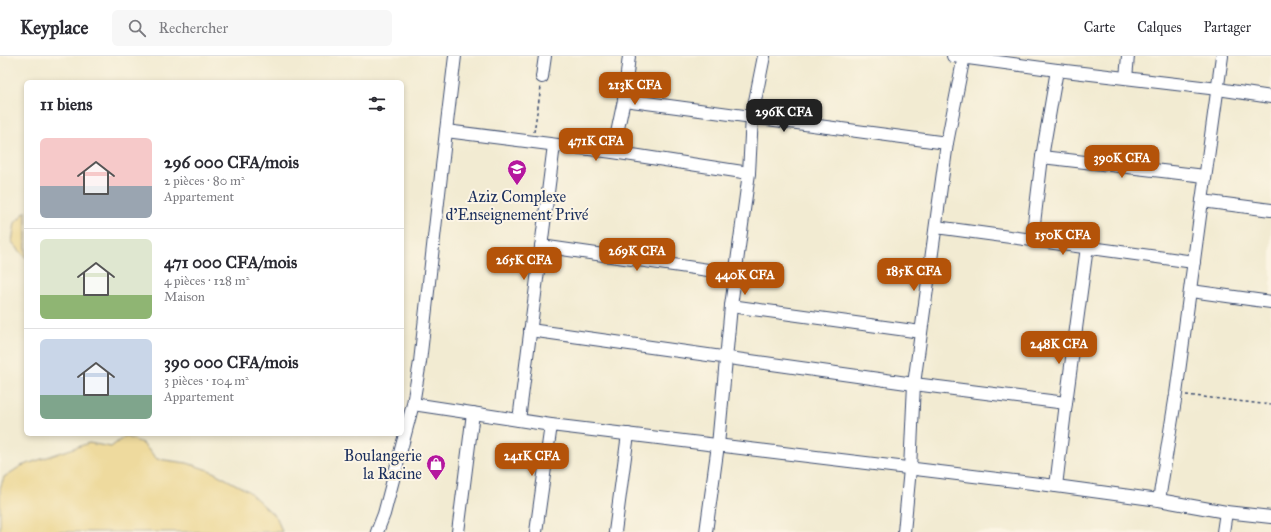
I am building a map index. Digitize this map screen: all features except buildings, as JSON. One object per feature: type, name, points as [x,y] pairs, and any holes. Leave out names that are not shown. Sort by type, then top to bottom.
[{"type":"street","points":[[377,532],[384,514],[413,404],[425,322],[446,131],[456,56]]},
{"type":"street","points":[[542,77],[545,56]]},
{"type":"street","points":[[613,152],[624,100],[629,56]]},
{"type":"street","points":[[706,532],[718,445],[731,306],[750,173],[752,116],[764,56]]},
{"type":"street","points":[[904,532],[910,468],[914,384],[960,56],[1057,70],[1218,89],[1271,97]]},
{"type":"street","points":[[1126,78],[1128,56]]},
{"type":"street","points":[[1159,500],[1191,291],[1222,56]]},
{"type":"street","points":[[1032,240],[1042,158],[1057,70]]},
{"type":"street","points":[[624,100],[947,143]]},
{"type":"street","points":[[446,131],[613,152],[750,173]]},
{"type":"street","points":[[519,420],[554,145]]},
{"type":"street","points":[[1042,158],[1205,176]]},
{"type":"street","points":[[1202,201],[1271,210]]},
{"type":"street","points":[[936,227],[1194,262]]},
{"type":"street","points":[[541,246],[736,274]]},
{"type":"street","points":[[1056,486],[1087,247]]},
{"type":"street","points":[[1191,291],[1271,302]]},
{"type":"street","points":[[731,306],[921,332]]},
{"type":"street","points":[[530,330],[914,384],[1066,403]]},
{"type":"street","points":[[413,404],[551,425],[1056,486],[1159,500],[1226,512],[1271,515]]},
{"type":"street","points":[[458,532],[473,413]]},
{"type":"street","points":[[536,532],[551,425]]},
{"type":"street","points":[[616,532],[628,434]]},
{"type":"street","points":[[1223,532],[1226,512]]},
{"type":"path","points":[[533,143],[542,77]]},
{"type":"path","points":[[1176,394],[1271,405]]},
{"type":"sand","points":[[24,213],[24,256],[12,242],[15,223]]},
{"type":"sand","points":[[125,436],[142,443],[157,459],[187,463],[211,471],[248,491],[277,518],[282,532],[0,532],[0,488],[4,477],[21,466],[89,443],[111,447]]},
{"type":"place","name":"Aziz Complexe d'Enseignement Privé","points":[[517,186]]},
{"type":"place","name":"Boulangerie la Racine","points":[[436,481]]}]
